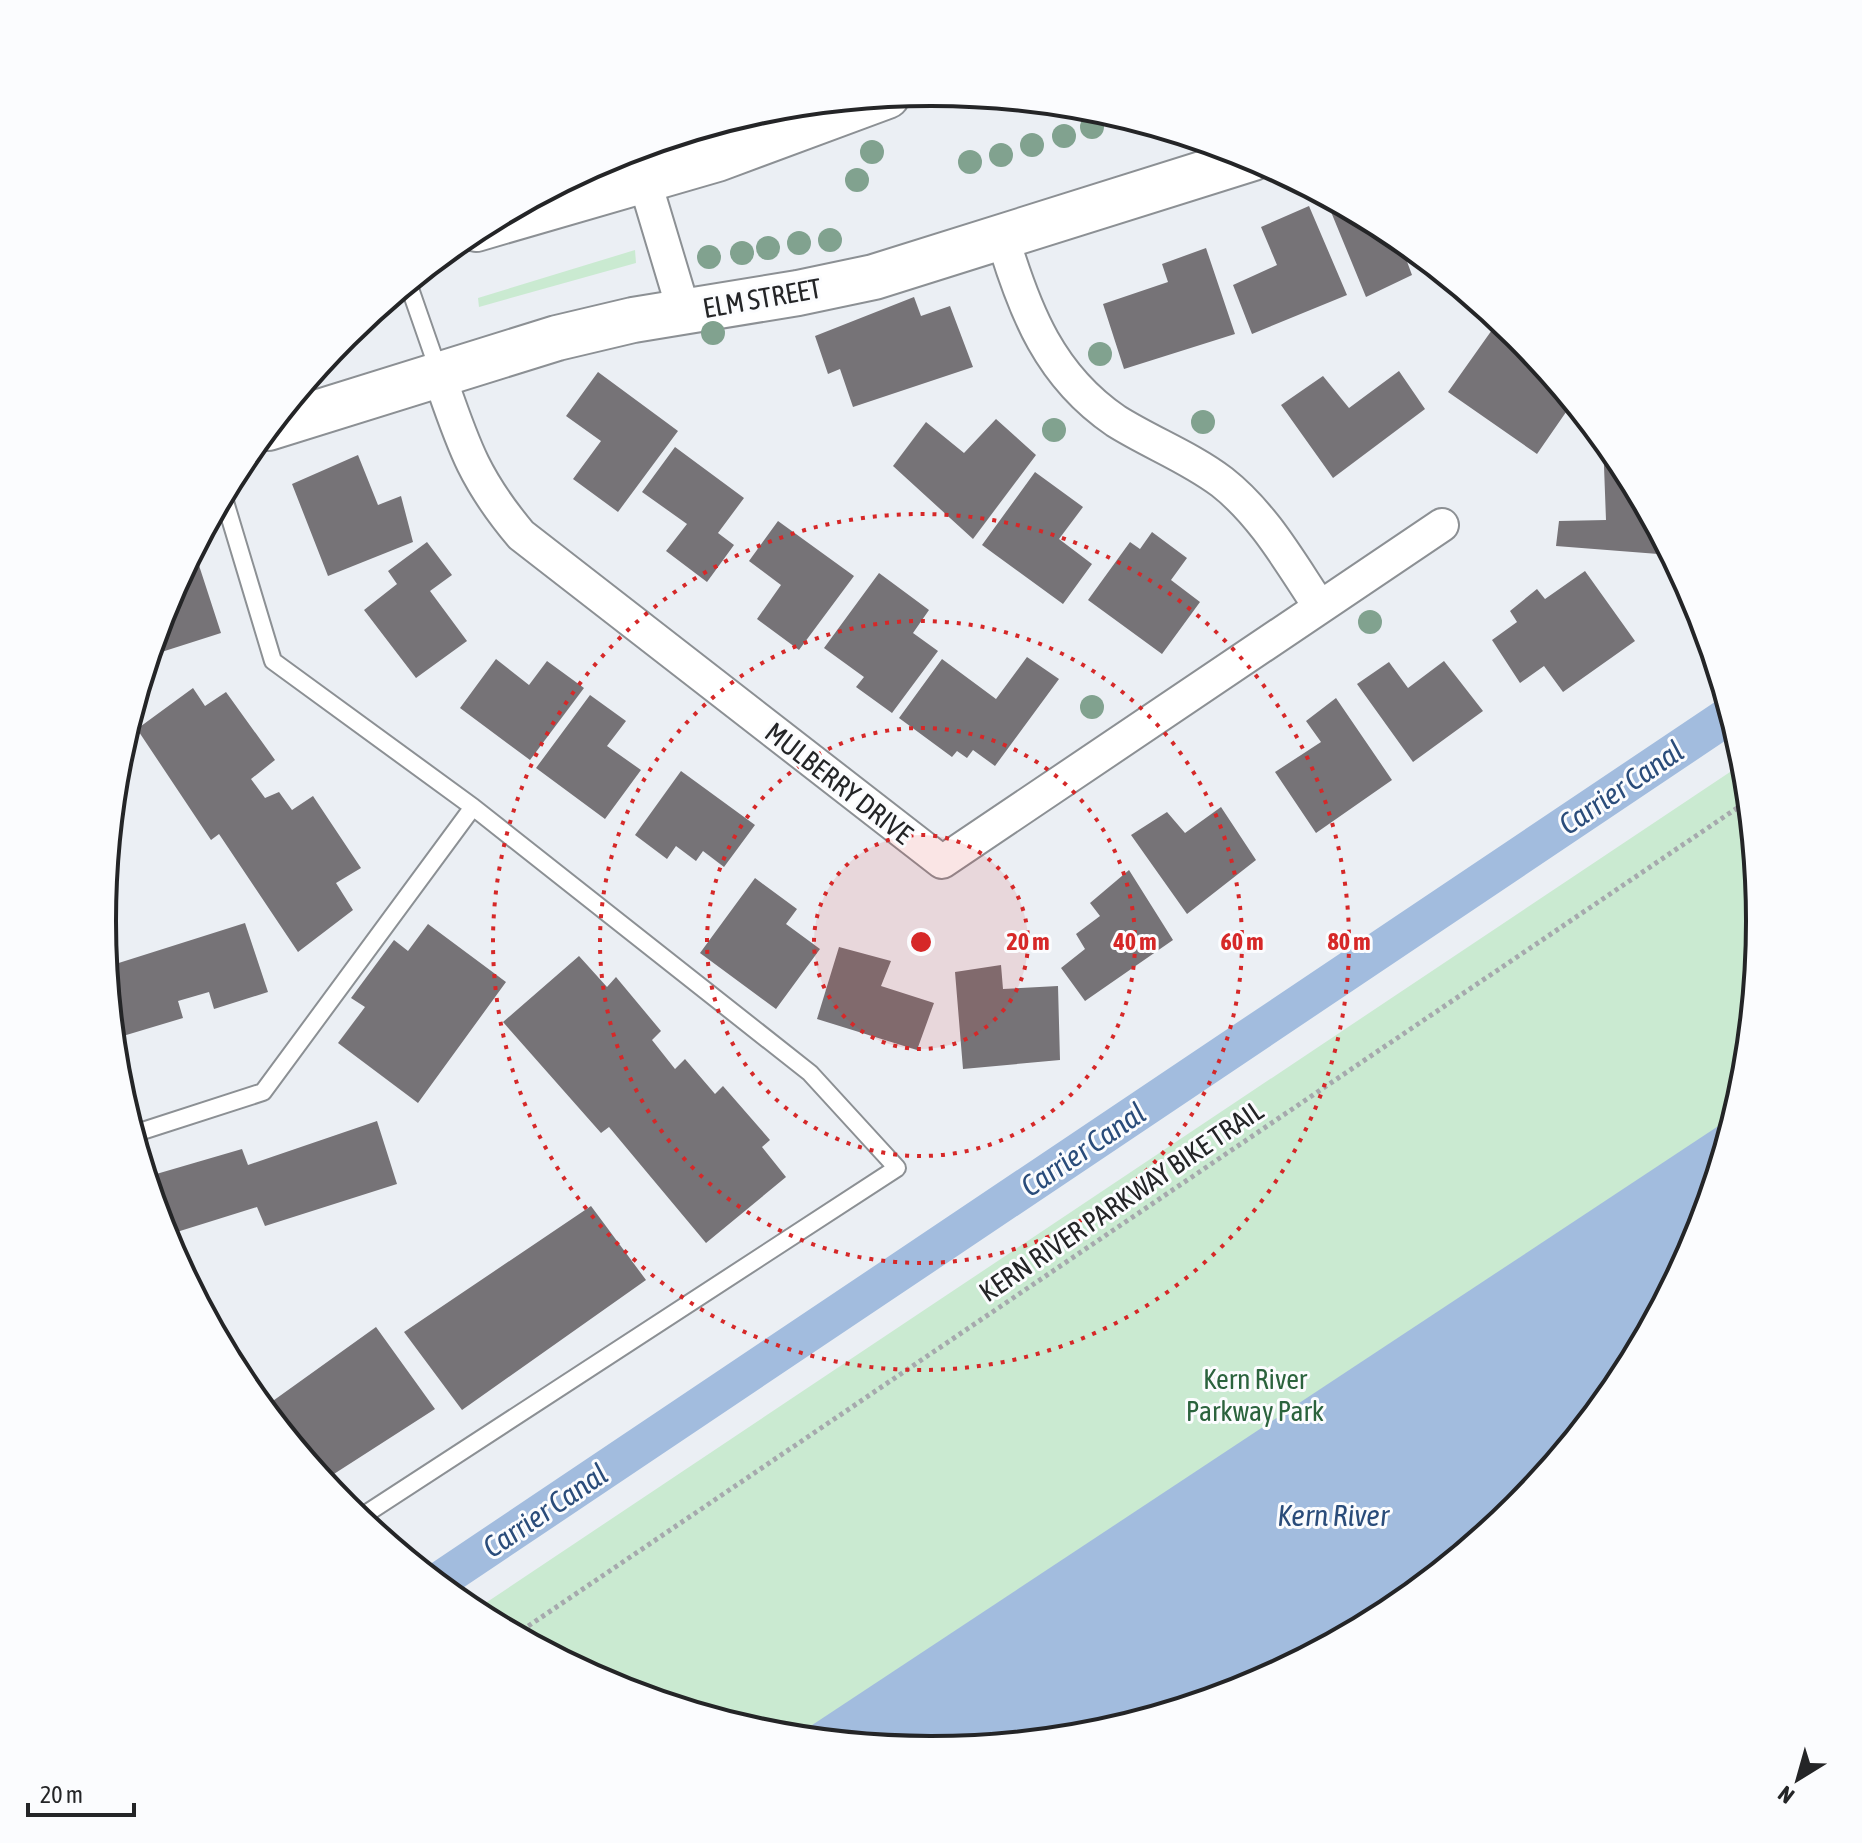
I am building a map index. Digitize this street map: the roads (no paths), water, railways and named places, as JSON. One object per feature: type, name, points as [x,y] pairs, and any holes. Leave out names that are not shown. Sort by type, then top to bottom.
[{"type":"street","points":[[554,199],[640,165],[833,119],[853,110]]},
{"type":"street","name":"ELM STREET","points":[[286,422],[557,338],[874,277],[1233,164]]},
{"type":"street","points":[[640,165],[684,312]]},
{"type":"street","points":[[1003,239],[1030,320],[1057,366],[1083,395],[1118,422],[1178,452],[1224,484],[1260,520],[1320,607]]},
{"type":"street","name":"MULBERRY DRIVE","points":[[439,375],[468,461],[490,499],[521,535],[942,862],[1442,525]]},
{"type":"lane","points":[[412,293],[439,375]]},
{"type":"lane","points":[[227,510],[273,661],[473,807],[810,1073],[897,1168],[369,1512]]},
{"type":"lane","points":[[143,1131],[263,1092],[473,807]]},
{"type":"water","name":"Kern River","points":[[1721,1124],[1684,1234],[1637,1329],[1609,1375],[1578,1418],[1508,1498],[1469,1535],[1384,1600],[1292,1653],[1243,1675],[1193,1694],[1090,1721],[1037,1730],[931,1737],[809,1727]]},
{"type":"waterway","name":"Carrier Canal","points":[[446,1576],[1721,720]]},
{"type":"park label","name":"Kern River Parkway Park","points":[[1255,1395]]}]
